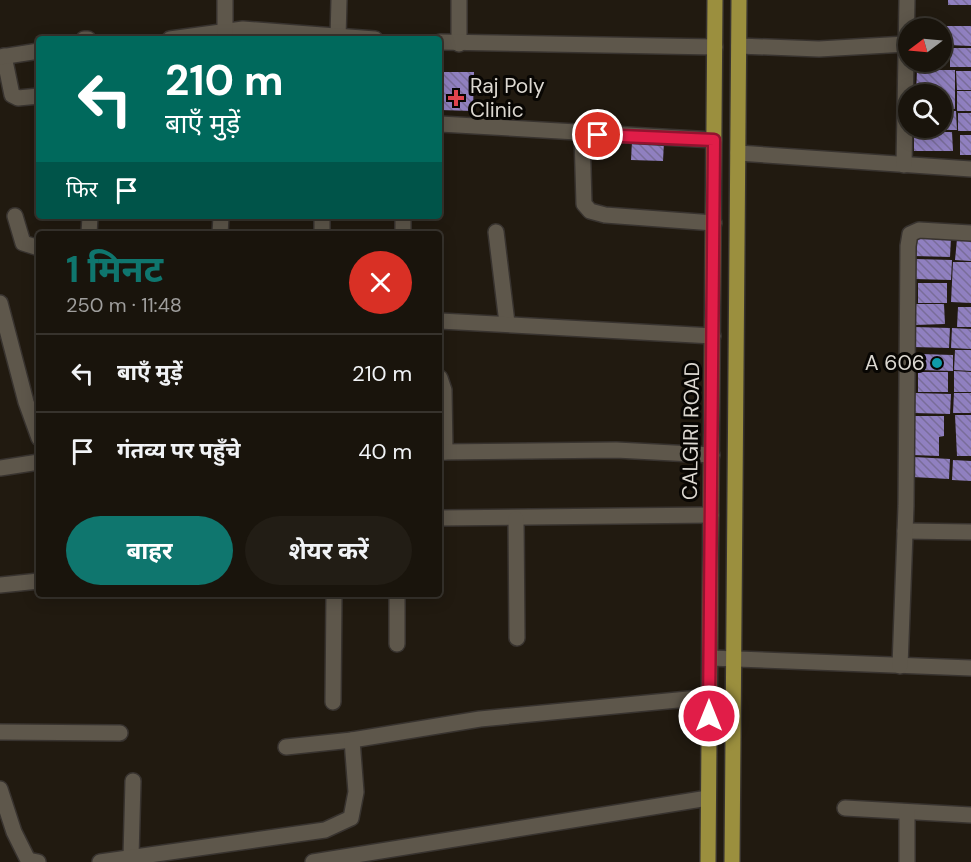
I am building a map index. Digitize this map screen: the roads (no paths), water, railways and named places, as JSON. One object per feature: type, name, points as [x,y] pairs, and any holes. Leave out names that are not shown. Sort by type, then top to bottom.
[{"type":"main road","name":"CALGIRI ROAD","points":[[708,862],[716,0]]},
{"type":"main road","name":"CALGIRI ROAD","points":[[732,862],[739,0]]},
{"type":"street","points":[[225,0],[225,35],[243,29],[326,36]]},
{"type":"street","points":[[338,36],[339,0]]},
{"type":"street","points":[[459,0],[459,44]]},
{"type":"street","points":[[907,0],[907,18]]},
{"type":"street","points":[[442,42],[715,47]]},
{"type":"street","points":[[739,46],[819,49],[898,44]]},
{"type":"street","points":[[36,51],[2,57],[12,95],[18,98],[36,96]]},
{"type":"street","points":[[904,165],[906,72]]},
{"type":"street","points":[[442,124],[714,140]]},
{"type":"street","points":[[582,134],[584,204],[590,211],[605,215],[714,223]]},
{"type":"street","points":[[738,153],[971,169]]},
{"type":"street","points":[[15,216],[23,243],[36,247]]},
{"type":"street","points":[[900,666],[905,531],[910,234],[919,230],[971,233]]},
{"type":"street","points":[[496,232],[507,323]]},
{"type":"street","points":[[0,303],[26,402],[36,430]]},
{"type":"street","points":[[442,321],[455,324],[507,323],[589,330],[713,336]]},
{"type":"street","points":[[442,384],[444,390],[442,452],[616,450],[712,455]]},
{"type":"street","points":[[0,468],[36,462]]},
{"type":"street","points":[[442,518],[516,519],[711,515]]},
{"type":"street","points":[[516,519],[517,638]]},
{"type":"street","points":[[905,531],[971,532]]},
{"type":"street","points":[[0,585],[36,581]]},
{"type":"street","points":[[333,702],[334,597]]},
{"type":"street","points":[[397,597],[397,644]]},
{"type":"street","points":[[710,658],[971,668]]},
{"type":"street","points":[[286,747],[352,740],[480,719],[709,697]]},
{"type":"street","points":[[0,732],[120,733]]},
{"type":"street","points":[[100,862],[325,830],[351,818],[356,792],[352,740]]},
{"type":"street","points":[[131,857],[133,781]]},
{"type":"street","points":[[0,789],[14,832],[28,860],[39,862]]},
{"type":"street","points":[[313,862],[708,798]]},
{"type":"street","points":[[845,808],[971,815]]},
{"type":"street","points":[[907,812],[907,862]]},
{"type":"place","name":"Raj Poly Clinic","points":[[456,98]]},
{"type":"place","name":"A 606","points":[[937,363]]}]
